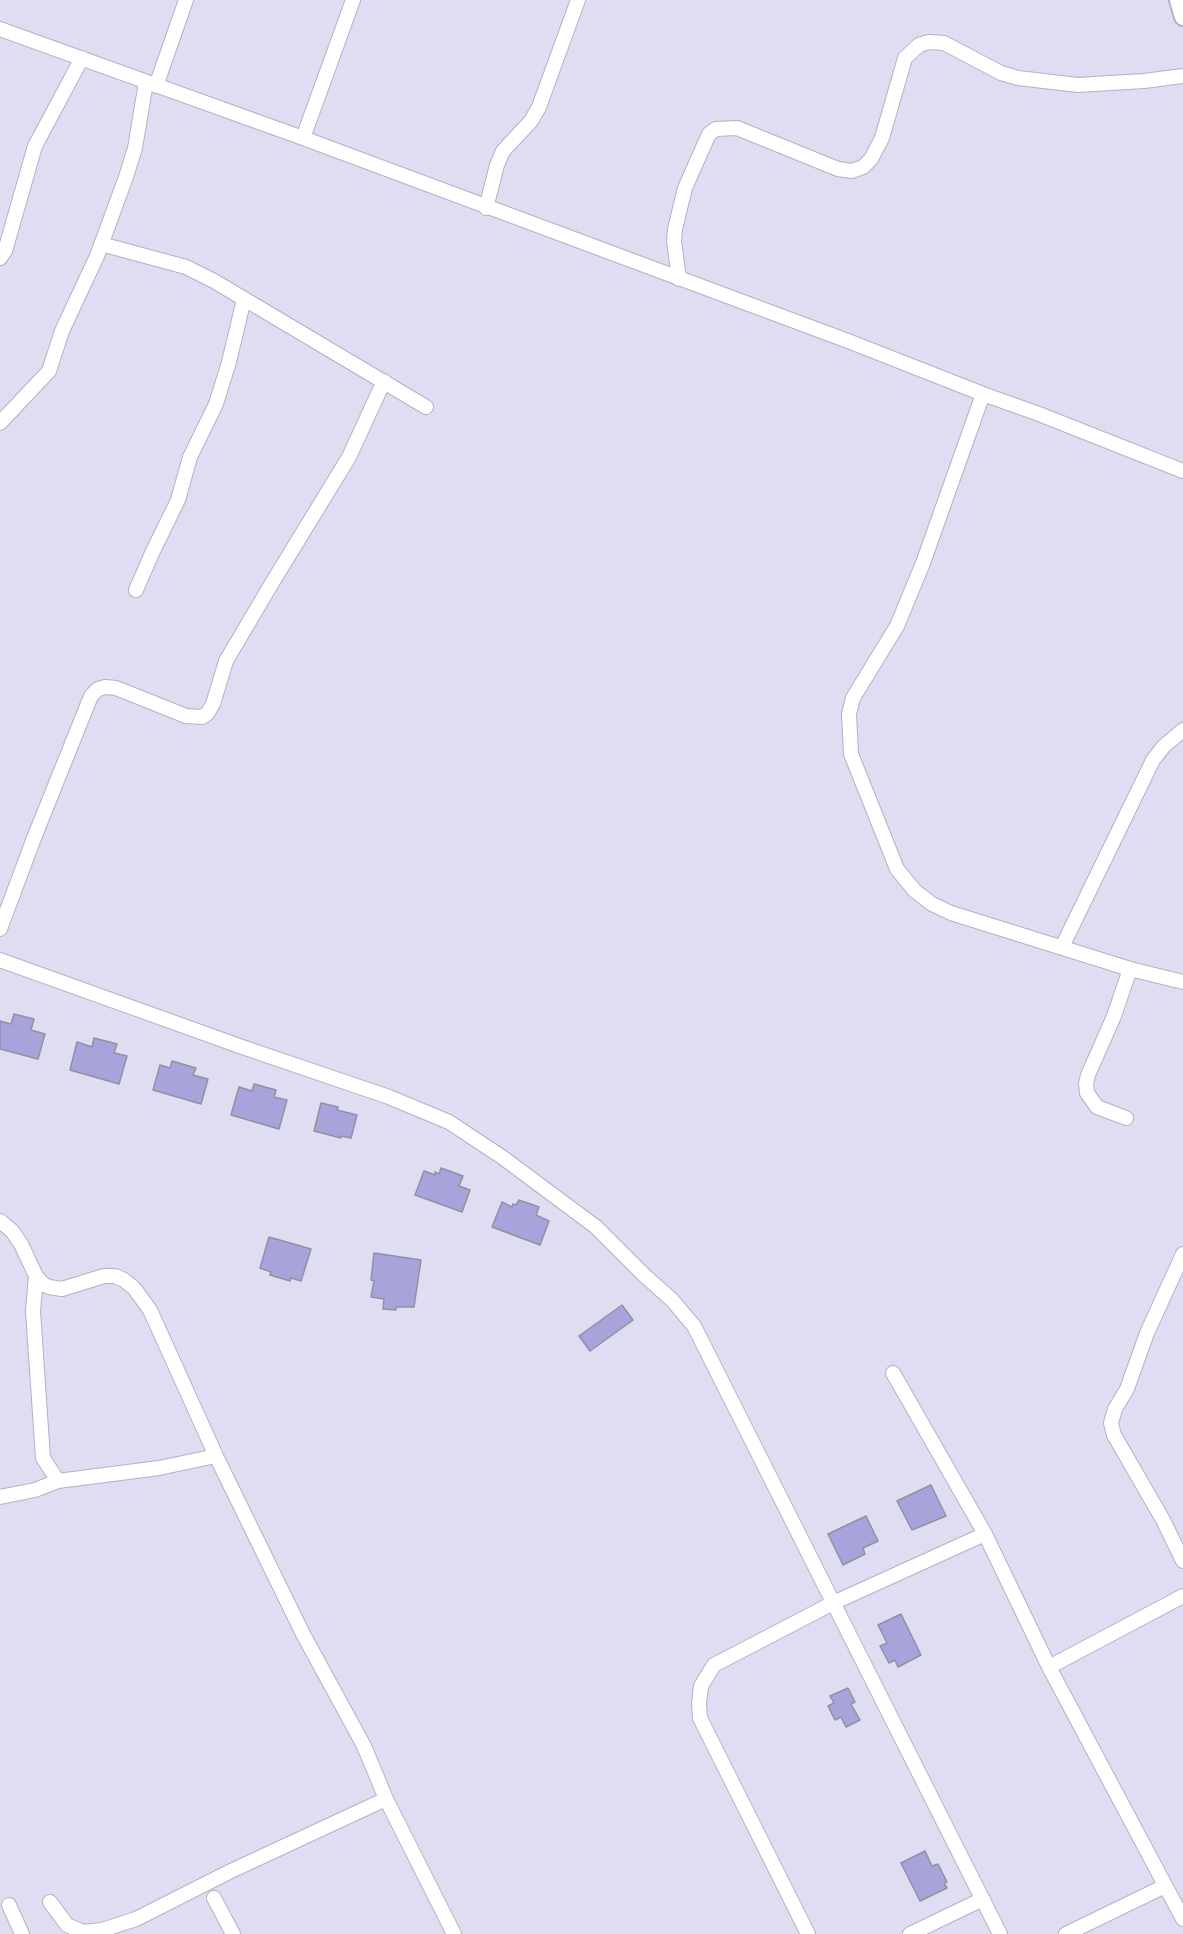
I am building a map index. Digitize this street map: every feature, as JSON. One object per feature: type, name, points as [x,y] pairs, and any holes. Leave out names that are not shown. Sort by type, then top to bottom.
[{"type":"street","points":[[0,423],[49,371],[62,331],[101,244],[135,148],[151,84],[186,0]]},
{"type":"street","points":[[303,138],[354,0]]},
{"type":"street","points":[[486,208],[503,152],[531,121],[539,107],[578,0]]},
{"type":"street","points":[[1178,0],[1183,17]]},
{"type":"street","points":[[0,28],[303,138],[1040,414],[1183,471]]},
{"type":"street","points":[[679,279],[674,241],[675,229],[685,188],[709,134],[716,129],[737,128],[837,169],[852,171],[862,167],[871,159],[882,138],[905,58],[920,45],[929,42],[944,43],[1000,73],[1018,78],[1078,85],[1183,76]]},
{"type":"street","points":[[0,258],[5,251],[35,146],[81,58]]},
{"type":"street","points":[[101,244],[186,267],[214,280],[426,406]]},
{"type":"street","points":[[136,590],[178,500],[190,457],[216,404],[244,299]]},
{"type":"street","points":[[0,929],[91,696],[98,689],[116,688],[186,716],[202,717],[207,714],[213,704],[226,661],[349,458],[384,381]]},
{"type":"street","points":[[983,394],[923,562],[897,626],[853,698],[849,714],[851,754],[897,869],[915,891],[932,904],[951,914],[1062,946],[1130,969],[1183,982]]},
{"type":"street","points":[[1062,946],[1153,760],[1164,746],[1183,730]]},
{"type":"street","points":[[0,960],[233,1044],[389,1096],[449,1122],[502,1157],[596,1227],[672,1300],[694,1326],[1000,1934]]},
{"type":"street","points":[[1126,1118],[1097,1107],[1086,1093],[1086,1084],[1114,1016],[1130,969]]},
{"type":"street","points":[[0,1221],[12,1231],[21,1244],[36,1276],[43,1284],[56,1289],[104,1276],[115,1276],[134,1288],[150,1310],[216,1456],[303,1634],[364,1746],[386,1799],[454,1934]]},
{"type":"street","points":[[1183,1254],[1155,1315],[1127,1389],[1114,1409],[1111,1423],[1113,1435],[1163,1520],[1183,1561]]},
{"type":"street","points":[[36,1276],[33,1311],[44,1458],[58,1481]]},
{"type":"street","points":[[893,1373],[985,1534],[1049,1667],[1183,1918]]},
{"type":"street","points":[[0,1497],[35,1490],[58,1481],[159,1468],[216,1456]]},
{"type":"street","points":[[808,1934],[700,1718],[701,1686],[714,1665],[833,1603],[985,1534]]},
{"type":"street","points":[[1049,1667],[1183,1596]]},
{"type":"street","points":[[50,1902],[67,1925],[83,1932],[102,1930],[136,1919],[231,1871],[386,1799]]},
{"type":"street","points":[[1066,1934],[1165,1886]]},
{"type":"street","points":[[213,1898],[233,1934]]},
{"type":"street","points":[[910,1934],[983,1899]]},
{"type":"street","points":[[9,1905],[22,1934]]},
{"type":"building","points":[[14,1014],[34,1019],[31,1030],[45,1034],[38,1059],[0,1049],[0,1021],[11,1024]]},
{"type":"building","points":[[94,1038],[117,1044],[114,1053],[127,1056],[119,1084],[70,1070],[77,1042],[92,1047]]},
{"type":"building","points":[[172,1061],[196,1068],[193,1075],[208,1079],[201,1104],[153,1090],[160,1065],[170,1068]]},
{"type":"building","points":[[254,1084],[276,1090],[274,1097],[287,1100],[279,1129],[231,1115],[239,1087],[252,1091]]},
{"type":"building","points":[[321,1103],[357,1115],[351,1138],[341,1136],[341,1138],[314,1131]]},
{"type":"building","points":[[441,1168],[463,1176],[459,1186],[470,1190],[462,1212],[415,1195],[424,1171],[435,1175],[435,1172],[439,1174]]},
{"type":"building","points":[[519,1200],[539,1207],[536,1215],[549,1221],[540,1245],[492,1227],[502,1202],[512,1207]]},
{"type":"building","points":[[269,1237],[311,1249],[301,1281],[291,1278],[290,1281],[270,1275],[271,1272],[260,1268]]},
{"type":"building","points":[[374,1253],[421,1260],[414,1307],[396,1307],[396,1310],[383,1309],[384,1299],[371,1297],[374,1281],[371,1280]]},
{"type":"building","points":[[622,1305],[633,1320],[590,1351],[579,1336]]},
{"type":"building","points":[[931,1485],[946,1516],[912,1530],[897,1501]]},
{"type":"building","points":[[866,1516],[878,1541],[863,1548],[865,1554],[843,1565],[828,1534]]},
{"type":"building","points":[[901,1614],[921,1655],[898,1667],[895,1660],[889,1663],[880,1646],[887,1643],[878,1625]]},
{"type":"building","points":[[848,1688],[855,1702],[851,1704],[860,1720],[846,1727],[841,1717],[835,1720],[828,1706],[834,1703],[830,1696]]},
{"type":"building","points":[[925,1851],[932,1866],[938,1864],[947,1882],[944,1883],[947,1888],[920,1901],[901,1863]]}]
